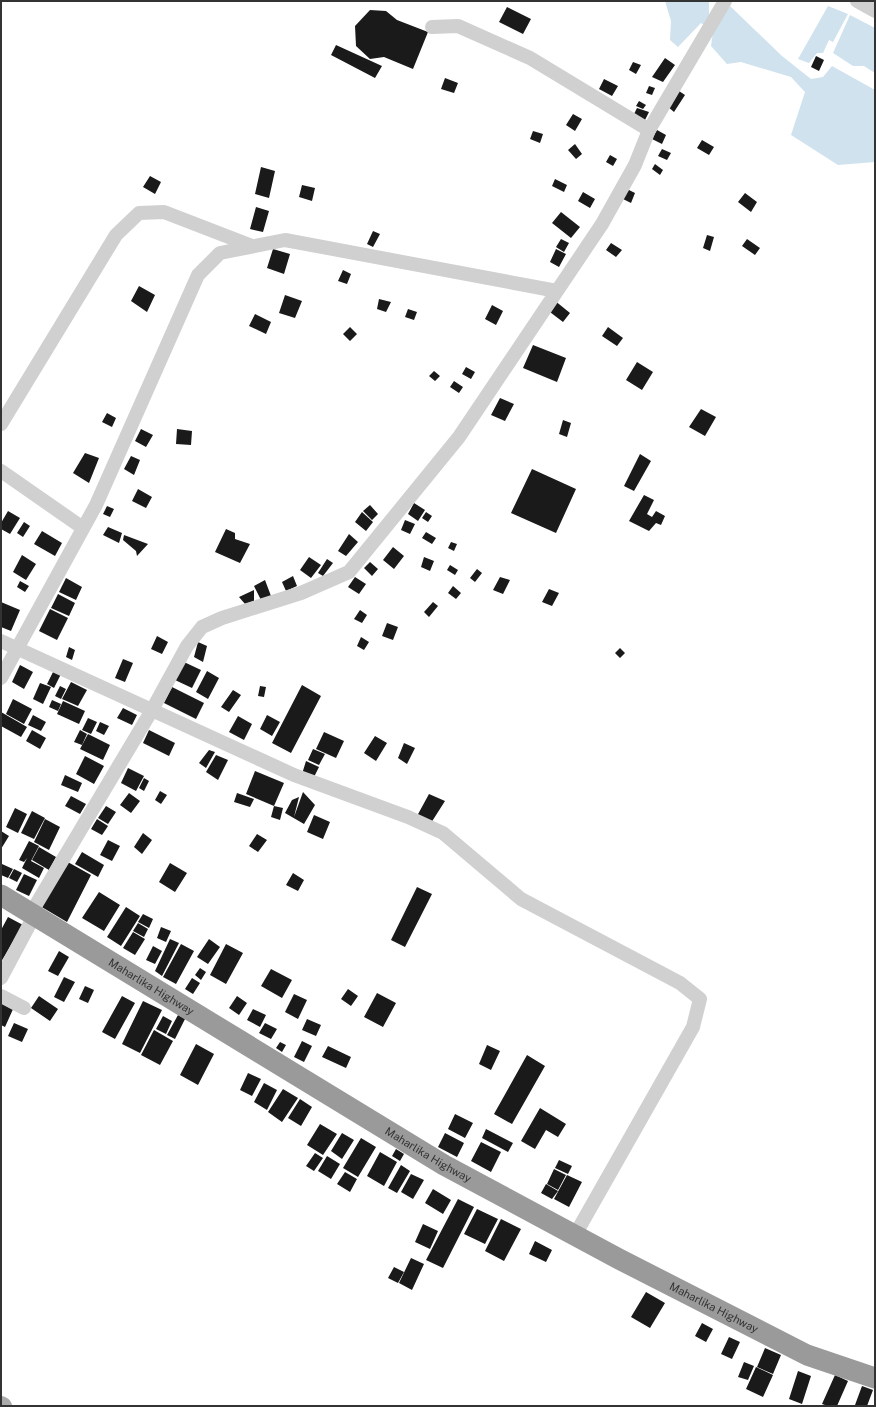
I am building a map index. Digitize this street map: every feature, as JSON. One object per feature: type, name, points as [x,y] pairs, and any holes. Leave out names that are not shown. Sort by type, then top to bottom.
[{"type":"highway","name":"Maharlika Highway","points":[[1,895],[444,1165],[574,1235],[807,1355],[875,1378]]},
{"type":"street","points":[[1,978],[33,914],[152,710],[187,646],[202,627],[222,618],[301,593],[349,572],[459,438],[602,224],[635,165],[649,130],[725,1]]},
{"type":"street","points":[[857,1],[875,11]]},
{"type":"street","points":[[432,27],[458,26],[530,58],[649,130]]},
{"type":"street","points":[[1,424],[116,235],[139,213],[164,212],[252,246]]},
{"type":"street","points":[[1,678],[96,505],[198,275],[220,252],[285,240],[557,291]]},
{"type":"street","points":[[1,471],[83,528]]},
{"type":"street","points":[[1,641],[294,775],[408,817],[444,833],[521,899],[680,983],[700,1000],[693,1027],[574,1235]]},
{"type":"street","points":[[1,996],[24,1008]]},
{"type":"water","points":[[665,1],[709,1],[709,14],[719,19],[730,6],[782,56],[811,79],[823,77],[832,66],[875,90],[875,162],[838,165],[791,135],[805,92],[791,77],[741,62],[727,64],[711,46],[713,32],[701,23],[678,47],[670,40],[671,21]]},
{"type":"water","points":[[828,6],[848,14],[833,42],[829,40],[823,53],[817,53],[809,63],[798,59]]},
{"type":"water","points":[[850,15],[875,28],[875,73],[864,66],[853,66],[833,53]]},
{"type":"building","points":[[507,7],[531,19],[523,34],[499,22]]},
{"type":"building","points":[[370,10],[386,11],[397,20],[428,32],[413,69],[384,57],[370,59],[356,46],[355,26]]},
{"type":"building","points":[[336,45],[382,66],[375,78],[331,55]]},
{"type":"building","points":[[816,56],[824,60],[819,71],[811,67]]},
{"type":"building","points":[[665,58],[675,65],[663,82],[652,77]]},
{"type":"building","points":[[633,62],[641,65],[636,74],[629,70]]},
{"type":"building","points":[[445,78],[458,83],[454,93],[441,89]]},
{"type":"building","points":[[604,79],[618,86],[612,96],[599,89]]},
{"type":"building","points":[[649,86],[655,88],[652,95],[646,93]]},
{"type":"building","points":[[676,89],[685,95],[674,112],[667,106]]},
{"type":"building","points":[[639,101],[646,105],[643,109],[636,106]]},
{"type":"building","points":[[637,108],[649,112],[643,124],[633,116]]},
{"type":"building","points":[[573,114],[582,119],[575,131],[566,125]]},
{"type":"building","points":[[657,130],[666,135],[662,144],[652,139]]},
{"type":"building","points":[[533,131],[543,134],[540,143],[530,139]]},
{"type":"building","points":[[702,140],[714,147],[709,155],[697,148]]},
{"type":"building","points":[[575,144],[582,154],[576,159],[568,150]]},
{"type":"building","points":[[662,149],[671,153],[667,160],[658,156]]},
{"type":"building","points":[[610,155],[617,159],[613,166],[606,162]]},
{"type":"building","points":[[655,164],[663,170],[660,175],[652,169]]},
{"type":"building","points":[[261,167],[275,171],[269,198],[255,194]]},
{"type":"building","points":[[150,176],[161,182],[155,194],[143,187]]},
{"type":"building","points":[[555,179],[567,185],[564,192],[552,186]]},
{"type":"building","points":[[302,185],[315,188],[312,201],[299,197]]},
{"type":"building","points":[[625,188],[635,193],[631,203],[621,198]]},
{"type":"building","points":[[583,192],[595,199],[590,208],[578,201]]},
{"type":"building","points":[[745,193],[757,202],[751,212],[738,202]]},
{"type":"building","points":[[256,207],[269,211],[263,232],[250,229]]},
{"type":"building","points":[[561,212],[580,227],[571,238],[552,223]]},
{"type":"building","points":[[373,231],[380,234],[373,247],[367,244]]},
{"type":"building","points":[[707,235],[714,237],[710,251],[703,248]]},
{"type":"building","points":[[561,239],[569,243],[564,252],[556,247]]},
{"type":"building","points":[[747,239],[760,248],[755,255],[742,246]]},
{"type":"building","points":[[611,243],[622,250],[616,257],[606,250]]},
{"type":"building","points":[[273,249],[290,254],[284,274],[267,268]]},
{"type":"building","points":[[556,249],[566,254],[559,267],[550,262]]},
{"type":"building","points":[[343,270],[351,274],[347,284],[338,281]]},
{"type":"building","points":[[139,286],[155,295],[147,312],[131,301]]},
{"type":"building","points":[[285,295],[302,301],[295,318],[279,313]]},
{"type":"building","points":[[379,299],[391,302],[386,312],[377,309]]},
{"type":"building","points":[[554,300],[570,313],[563,322],[546,309]]},
{"type":"building","points":[[492,305],[503,311],[496,325],[485,319]]},
{"type":"building","points":[[408,309],[417,312],[414,320],[405,317]]},
{"type":"building","points":[[255,314],[271,322],[266,334],[249,326]]},
{"type":"building","points":[[350,327],[357,334],[350,341],[343,334]]},
{"type":"building","points":[[608,327],[623,338],[617,346],[602,336]]},
{"type":"building","points":[[533,345],[566,358],[557,382],[523,368]]},
{"type":"building","points":[[637,362],[653,372],[642,390],[626,380]]},
{"type":"building","points":[[466,367],[475,372],[471,379],[462,374]]},
{"type":"building","points":[[434,371],[440,376],[435,381],[429,376]]},
{"type":"building","points":[[454,381],[463,387],[459,393],[450,387]]},
{"type":"building","points":[[500,398],[514,404],[505,421],[491,415]]},
{"type":"building","points":[[701,409],[716,417],[705,436],[689,427]]},
{"type":"building","points":[[107,413],[116,418],[112,427],[102,422]]},
{"type":"building","points":[[563,420],[571,423],[567,437],[559,434]]},
{"type":"building","points":[[141,429],[153,435],[146,447],[135,441]]},
{"type":"building","points":[[177,429],[192,431],[191,445],[176,444]]},
{"type":"building","points":[[85,453],[99,458],[89,483],[73,473]]},
{"type":"building","points":[[640,454],[651,461],[634,491],[624,486]]},
{"type":"building","points":[[131,456],[140,460],[134,475],[124,469]]},
{"type":"building","points":[[532,469],[576,489],[556,533],[511,513]]},
{"type":"building","points":[[138,489],[152,497],[146,508],[132,501]]},
{"type":"building","points":[[644,495],[654,500],[647,514],[652,517],[656,511],[665,516],[661,525],[656,523],[649,531],[629,521]]},
{"type":"building","points":[[414,503],[425,510],[418,521],[408,514]]},
{"type":"building","points":[[370,505],[378,514],[372,520],[363,511]]},
{"type":"building","points":[[107,506],[114,509],[110,517],[103,514]]},
{"type":"building","points":[[8,511],[20,518],[10,534],[1,529],[1,523]]},
{"type":"building","points":[[362,512],[373,522],[366,531],[355,522]]},
{"type":"building","points":[[426,512],[432,516],[428,522],[422,518]]},
{"type":"building","points":[[405,520],[415,524],[410,534],[401,530]]},
{"type":"building","points":[[24,522],[30,526],[23,537],[17,533]]},
{"type":"building","points":[[108,527],[122,533],[119,543],[103,535]]},
{"type":"building","points":[[226,529],[235,533],[235,539],[250,544],[240,563],[215,552]]},
{"type":"building","points":[[42,531],[62,543],[55,556],[34,544]]},
{"type":"building","points":[[426,532],[436,538],[432,544],[422,538]]},
{"type":"building","points":[[349,534],[358,542],[346,556],[338,551]]},
{"type":"building","points":[[124,535],[148,544],[137,556],[136,551],[123,540]]},
{"type":"building","points":[[451,542],[457,544],[454,551],[448,548]]},
{"type":"building","points":[[393,547],[404,556],[394,569],[383,560]]},
{"type":"building","points":[[22,555],[36,564],[26,580],[13,572]]},
{"type":"building","points":[[309,557],[321,565],[311,578],[300,570]]},
{"type":"building","points":[[424,557],[434,561],[430,571],[421,567]]},
{"type":"building","points":[[327,559],[333,563],[323,576],[318,573]]},
{"type":"building","points":[[370,562],[378,569],[372,576],[364,568]]},
{"type":"building","points":[[450,565],[458,570],[455,575],[447,570]]},
{"type":"building","points":[[477,569],[482,573],[475,582],[470,578]]},
{"type":"building","points":[[293,576],[297,586],[286,591],[282,582]]},
{"type":"building","points":[[355,577],[366,584],[359,594],[348,587]]},
{"type":"building","points":[[500,577],[510,580],[503,594],[493,590]]},
{"type":"building","points":[[66,578],[82,587],[76,600],[59,592]]},
{"type":"building","points":[[265,580],[271,596],[261,600],[254,586]]},
{"type":"building","points":[[20,581],[29,586],[25,592],[17,587]]},
{"type":"building","points":[[453,586],[461,593],[456,599],[448,593]]},
{"type":"building","points":[[549,589],[559,593],[552,606],[542,602]]},
{"type":"building","points":[[254,590],[254,601],[245,604],[239,597]]},
{"type":"building","points":[[58,594],[75,603],[69,616],[51,608]]},
{"type":"building","points":[[1,602],[20,610],[11,631],[1,627]]},
{"type":"building","points":[[433,602],[438,606],[429,617],[424,612]]},
{"type":"building","points":[[50,609],[68,618],[57,640],[39,631]]},
{"type":"building","points":[[360,610],[367,615],[362,623],[354,619]]},
{"type":"building","points":[[387,623],[398,627],[393,640],[382,636]]},
{"type":"building","points":[[157,636],[168,642],[162,654],[151,649]]},
{"type":"building","points":[[361,637],[369,642],[364,650],[357,646]]},
{"type":"building","points":[[198,642],[207,646],[203,662],[194,657]]},
{"type":"building","points":[[69,647],[75,650],[72,660],[66,657]]},
{"type":"building","points":[[620,648],[625,653],[620,658],[615,653]]},
{"type":"building","points":[[123,659],[133,663],[125,682],[115,678]]},
{"type":"building","points":[[184,662],[201,670],[192,688],[175,680]]},
{"type":"building","points":[[20,665],[33,672],[24,689],[12,682]]},
{"type":"building","points":[[54,670],[61,674],[54,688],[47,684]]},
{"type":"building","points":[[207,671],[219,678],[208,699],[196,692]]},
{"type":"building","points":[[71,682],[87,690],[78,706],[62,699]]},
{"type":"building","points":[[40,683],[51,687],[43,704],[33,699]]},
{"type":"building","points":[[302,685],[321,696],[291,753],[272,743]]},
{"type":"building","points":[[60,686],[66,689],[61,699],[55,696]]},
{"type":"building","points":[[260,686],[266,687],[264,697],[258,696]]},
{"type":"building","points":[[172,687],[204,703],[196,719],[164,703]]},
{"type":"building","points":[[233,690],[241,695],[229,712],[221,707]]},
{"type":"building","points":[[13,699],[32,709],[24,724],[6,714]]},
{"type":"building","points":[[52,700],[61,704],[58,711],[49,707]]},
{"type":"building","points":[[63,701],[85,711],[79,724],[57,714]]},
{"type":"building","points":[[123,708],[137,715],[132,725],[117,718]]},
{"type":"building","points":[[1,712],[27,727],[21,737],[1,726]]},
{"type":"building","points":[[33,715],[46,722],[41,731],[28,725]]},
{"type":"building","points":[[267,715],[280,722],[272,736],[260,729]]},
{"type":"building","points":[[238,716],[252,724],[244,740],[229,732]]},
{"type":"building","points":[[88,718],[97,722],[91,734],[82,730]]},
{"type":"building","points":[[100,722],[109,726],[104,735],[96,731]]},
{"type":"building","points":[[32,730],[46,738],[40,749],[26,741]]},
{"type":"building","points":[[80,730],[87,734],[82,745],[74,742]]},
{"type":"building","points":[[149,730],[175,743],[169,756],[143,743]]},
{"type":"building","points":[[324,732],[344,741],[336,758],[316,749]]},
{"type":"building","points":[[88,734],[110,745],[103,760],[80,749]]},
{"type":"building","points":[[375,736],[387,743],[376,761],[364,753]]},
{"type":"building","points":[[404,743],[415,748],[407,764],[398,758]]},
{"type":"building","points":[[313,749],[325,754],[319,765],[308,760]]},
{"type":"building","points":[[209,750],[215,752],[206,768],[199,763]]},
{"type":"building","points":[[216,755],[228,760],[218,780],[206,772]]},
{"type":"building","points":[[85,756],[104,766],[94,784],[76,774]]},
{"type":"building","points":[[306,761],[319,767],[313,779],[302,774]]},
{"type":"building","points":[[128,768],[144,776],[136,791],[121,783]]},
{"type":"building","points":[[255,771],[284,783],[274,806],[246,794]]},
{"type":"building","points":[[65,775],[82,783],[78,792],[61,785]]},
{"type":"building","points":[[144,778],[149,781],[144,791],[139,788]]},
{"type":"building","points":[[160,791],[167,795],[161,804],[155,800]]},
{"type":"building","points":[[303,792],[315,805],[304,824],[285,813],[292,800],[299,797],[294,817]]},
{"type":"building","points":[[129,793],[140,801],[131,813],[120,805]]},
{"type":"building","points":[[237,793],[254,799],[250,807],[234,802]]},
{"type":"building","points":[[429,794],[445,801],[431,823],[417,816]]},
{"type":"building","points":[[71,796],[86,804],[80,814],[65,806]]},
{"type":"building","points":[[106,806],[116,812],[108,824],[98,818]]},
{"type":"building","points":[[274,806],[283,808],[280,820],[271,817]]},
{"type":"building","points":[[15,808],[27,814],[18,833],[6,827]]},
{"type":"building","points":[[32,811],[45,818],[34,839],[21,833]]},
{"type":"building","points":[[314,815],[330,822],[323,839],[307,832]]},
{"type":"building","points":[[45,819],[60,827],[49,850],[34,842]]},
{"type":"building","points":[[97,819],[108,826],[102,835],[91,829]]},
{"type":"building","points":[[1,831],[9,836],[1,849]]},
{"type":"building","points":[[143,833],[152,840],[142,854],[134,847]]},
{"type":"building","points":[[257,834],[267,840],[258,852],[249,846]]},
{"type":"building","points":[[108,840],[120,846],[112,861],[100,855]]},
{"type":"building","points":[[29,841],[39,846],[31,861],[44,868],[39,878],[22,868],[27,858],[24,862],[19,860]]},
{"type":"building","points":[[39,847],[56,857],[49,870],[32,860]]},
{"type":"building","points":[[82,852],[104,865],[98,877],[75,864]]},
{"type":"building","points":[[66,861],[91,875],[67,922],[40,906]]},
{"type":"building","points":[[170,863],[187,873],[175,892],[159,882]]},
{"type":"building","points":[[2,864],[13,869],[8,878],[1,875]]},
{"type":"building","points":[[14,869],[22,873],[17,882],[9,878]]},
{"type":"building","points":[[293,873],[304,880],[298,891],[286,885]]},
{"type":"building","points":[[24,874],[37,880],[29,896],[16,890]]},
{"type":"building","points":[[417,887],[432,894],[405,947],[391,940]]},
{"type":"building","points":[[99,892],[120,905],[104,931],[82,918]]},
{"type":"building","points":[[126,907],[140,916],[121,946],[107,937]]},
{"type":"building","points":[[143,914],[153,919],[149,928],[138,922]]},
{"type":"building","points":[[8,917],[23,925],[1,962],[1,930]]},
{"type":"building","points":[[138,923],[148,929],[144,937],[133,931]]},
{"type":"building","points":[[161,927],[171,931],[166,942],[157,938]]},
{"type":"building","points":[[133,932],[145,939],[135,955],[123,948]]},
{"type":"building","points":[[170,939],[179,943],[162,976],[155,971]]},
{"type":"building","points":[[209,939],[220,947],[208,964],[197,957]]},
{"type":"building","points":[[181,944],[194,951],[176,984],[163,977]]},
{"type":"building","points":[[226,944],[243,953],[226,984],[210,975]]},
{"type":"building","points":[[153,946],[162,951],[155,964],[146,960]]},
{"type":"building","points":[[59,951],[69,957],[58,976],[48,971]]},
{"type":"building","points":[[200,968],[206,972],[201,980],[195,975]]},
{"type":"building","points":[[271,969],[292,980],[282,998],[261,986]]},
{"type":"building","points":[[64,977],[75,982],[64,1002],[54,997]]},
{"type":"building","points":[[192,978],[200,983],[193,994],[185,989]]},
{"type":"building","points":[[85,986],[94,990],[88,1003],[79,999]]},
{"type":"building","points":[[348,989],[358,996],[351,1006],[341,999]]},
{"type":"building","points":[[377,993],[396,1003],[383,1027],[364,1017]]},
{"type":"building","points":[[294,994],[307,1000],[298,1019],[285,1012]]},
{"type":"building","points":[[39,996],[58,1009],[50,1021],[31,1008]]},
{"type":"building","points":[[122,996],[135,1003],[115,1039],[102,1032]]},
{"type":"building","points":[[237,996],[247,1003],[239,1015],[229,1008]]},
{"type":"building","points":[[1,1000],[14,1007],[5,1027],[1,1025]]},
{"type":"building","points":[[143,1001],[162,1010],[140,1053],[122,1044]]},
{"type":"building","points":[[253,1009],[266,1015],[260,1027],[247,1020]]},
{"type":"building","points":[[178,1015],[185,1019],[175,1039],[167,1035]]},
{"type":"building","points":[[163,1016],[172,1021],[166,1034],[156,1029]]},
{"type":"building","points":[[307,1019],[321,1025],[316,1036],[302,1030]]},
{"type":"building","points":[[14,1023],[28,1029],[22,1042],[8,1036]]},
{"type":"building","points":[[265,1023],[277,1029],[271,1039],[259,1033]]},
{"type":"building","points":[[154,1030],[173,1041],[160,1065],[141,1055]]},
{"type":"building","points":[[302,1041],[312,1046],[304,1062],[294,1057]]},
{"type":"building","points":[[280,1042],[286,1045],[282,1052],[276,1048]]},
{"type":"building","points":[[196,1044],[214,1054],[198,1085],[180,1075]]},
{"type":"building","points":[[487,1045],[500,1051],[491,1070],[479,1064]]},
{"type":"building","points":[[328,1046],[351,1057],[346,1068],[322,1057]]},
{"type":"building","points":[[527,1055],[545,1066],[512,1124],[494,1114]]},
{"type":"building","points":[[248,1073],[261,1079],[252,1096],[240,1090]]},
{"type":"building","points":[[264,1083],[277,1090],[267,1110],[254,1102]]},
{"type":"building","points":[[283,1089],[298,1098],[282,1122],[268,1112]]},
{"type":"building","points":[[300,1099],[312,1107],[301,1126],[288,1118]]},
{"type":"building","points":[[540,1108],[566,1124],[558,1137],[546,1130],[535,1149],[521,1141]]},
{"type":"building","points":[[455,1114],[473,1123],[465,1138],[448,1129]]},
{"type":"building","points":[[320,1124],[337,1134],[323,1155],[307,1145]]},
{"type":"building","points":[[486,1129],[513,1143],[508,1152],[482,1138]]},
{"type":"building","points":[[342,1133],[354,1140],[342,1159],[331,1151]]},
{"type":"building","points":[[445,1133],[464,1143],[457,1157],[438,1147]]},
{"type":"building","points":[[361,1138],[376,1147],[358,1177],[343,1168]]},
{"type":"building","points":[[481,1142],[501,1152],[491,1172],[471,1161]]},
{"type":"building","points":[[396,1149],[404,1154],[400,1161],[392,1156]]},
{"type":"building","points":[[380,1152],[397,1162],[384,1186],[367,1176]]},
{"type":"building","points":[[315,1153],[323,1158],[314,1171],[306,1166]]},
{"type":"building","points":[[327,1156],[340,1164],[331,1179],[318,1171]]},
{"type":"building","points":[[559,1160],[572,1166],[568,1174],[555,1168]]},
{"type":"building","points":[[401,1165],[410,1171],[397,1193],[388,1188]]},
{"type":"building","points":[[554,1169],[566,1175],[558,1190],[547,1184]]},
{"type":"building","points":[[345,1172],[357,1179],[350,1192],[337,1184]]},
{"type":"building","points":[[411,1174],[424,1180],[413,1199],[401,1192]]},
{"type":"building","points":[[567,1175],[582,1182],[569,1207],[554,1199]]},
{"type":"building","points":[[546,1184],[558,1191],[552,1199],[541,1193]]},
{"type":"building","points":[[433,1189],[451,1200],[443,1214],[425,1203]]},
{"type":"building","points":[[458,1199],[474,1207],[443,1268],[426,1260]]},
{"type":"building","points":[[477,1209],[498,1219],[485,1244],[464,1234]]},
{"type":"building","points":[[501,1219],[521,1229],[504,1261],[485,1251]]},
{"type":"building","points":[[423,1224],[438,1231],[430,1249],[415,1242]]},
{"type":"building","points":[[535,1241],[552,1250],[546,1262],[529,1254]]},
{"type":"building","points":[[411,1258],[424,1264],[412,1290],[399,1283]]},
{"type":"building","points":[[394,1267],[404,1272],[398,1283],[388,1278]]},
{"type":"building","points":[[646,1292],[665,1303],[650,1328],[631,1317]]},
{"type":"building","points":[[702,1323],[713,1329],[706,1342],[695,1336]]},
{"type":"building","points":[[729,1337],[740,1342],[732,1359],[721,1354]]},
{"type":"building","points":[[765,1348],[781,1355],[773,1374],[757,1367]]},
{"type":"building","points":[[744,1362],[754,1366],[748,1380],[738,1377]]},
{"type":"building","points":[[756,1367],[773,1375],[763,1397],[746,1389]]},
{"type":"building","points":[[798,1371],[811,1376],[802,1404],[789,1399]]},
{"type":"building","points":[[835,1375],[848,1381],[837,1406],[822,1404]]},
{"type":"building","points":[[862,1386],[873,1390],[867,1406],[855,1405]]}]
